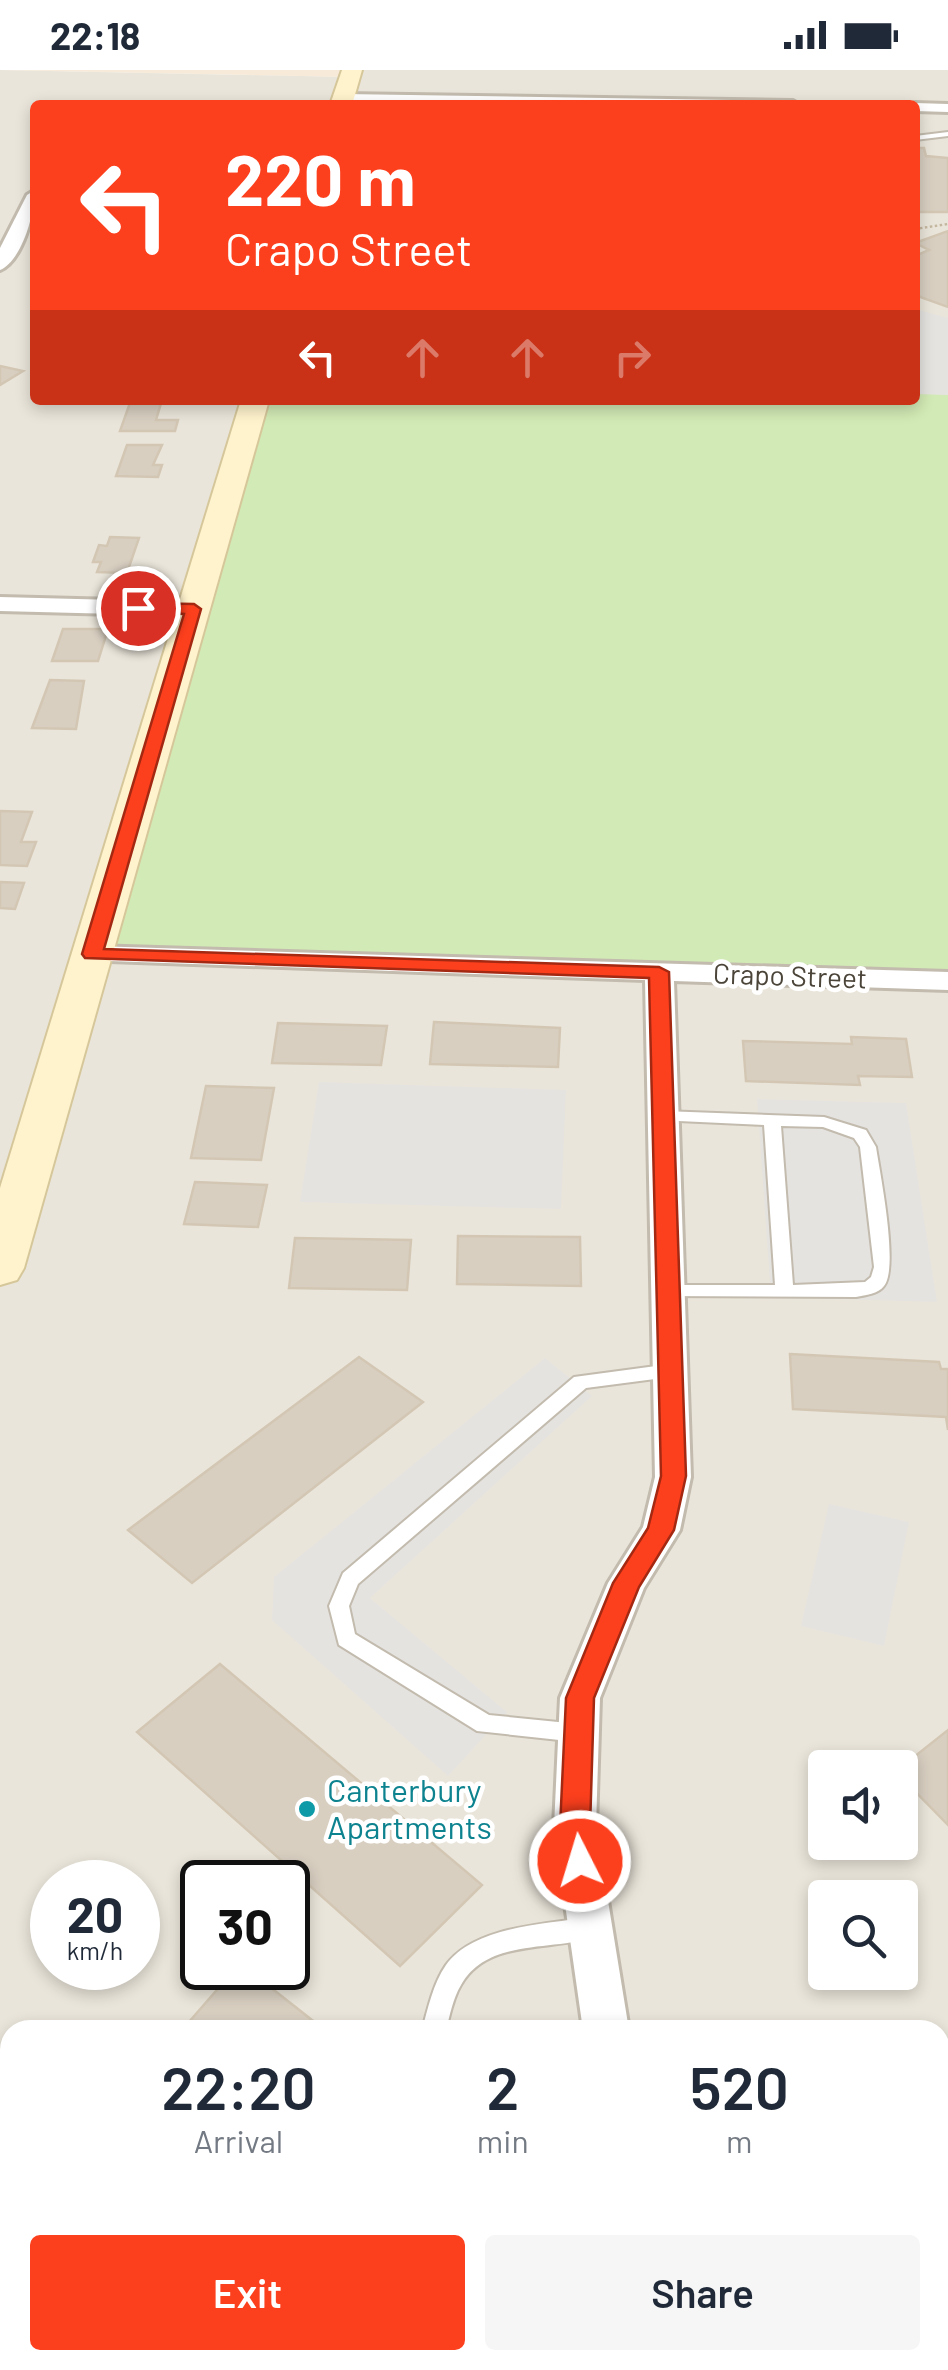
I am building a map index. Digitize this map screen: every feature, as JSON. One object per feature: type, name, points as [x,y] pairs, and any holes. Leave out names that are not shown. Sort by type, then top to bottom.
[{"type":"street","points":[[342,100],[352,70]]},
{"type":"street","points":[[920,107],[948,108]]},
{"type":"street","points":[[0,214],[29,214]]},
{"type":"street","points":[[0,264],[29,214]]},
{"type":"street","points":[[0,1268],[253,405]]},
{"type":"street","points":[[0,604],[194,609]]},
{"type":"street","name":"Crapo Street","points":[[92,954],[948,981]]},
{"type":"street","points":[[604,2020],[575,1828],[578,1733],[580,1698],[627,1583],[661,1530],[674,1476],[659,972]]},
{"type":"lane","points":[[920,137],[948,134]]},
{"type":"lane","points":[[663,1116],[824,1122],[860,1134],[868,1147],[883,1267],[881,1280],[872,1288],[785,1292],[668,1290]]},
{"type":"lane","points":[[772,1120],[785,1292]]},
{"type":"lane","points":[[578,1733],[485,1724],[346,1639],[339,1606],[350,1580],[580,1382],[671,1371]]},
{"type":"lane","points":[[437,2020],[444,1994],[462,1964],[496,1946],[590,1928]]},
{"type":"path","points":[[920,228],[948,224]]},
{"type":"shaded area","points":[[0,70],[349,77],[352,70],[948,70],[948,2020],[0,2020]]},
{"type":"shaded area","points":[[7,70],[352,70],[350,77]]},
{"type":"shaded area","points":[[920,310],[948,318],[948,395],[920,394]]},
{"type":"shaded area","points":[[319,1082],[566,1090],[561,1209],[300,1202]]},
{"type":"shaded area","points":[[757,1099],[906,1103],[937,1302],[771,1297]]},
{"type":"shaded area","points":[[545,1358],[592,1396],[370,1598],[507,1712],[448,1776],[272,1620],[274,1577]]},
{"type":"shaded area","points":[[829,1504],[909,1522],[884,1646],[801,1626]]},
{"type":"green space","points":[[920,389],[948,390],[948,981],[92,954],[254,405],[920,405]]},
{"type":"building","points":[[920,148],[924,148],[926,156],[948,158],[948,212],[920,212]]},
{"type":"building","points":[[948,231],[948,307],[920,297],[920,254],[929,250],[920,246],[920,241]]},
{"type":"building","points":[[0,366],[23,371],[0,385]]},
{"type":"building","points":[[129,405],[160,405],[156,420],[178,420],[175,431],[120,431]]},
{"type":"building","points":[[127,445],[162,445],[153,465],[162,465],[158,477],[116,476]]},
{"type":"building","points":[[110,537],[139,538],[127,573],[97,572],[101,562],[93,562],[99,545],[107,546]]},
{"type":"building","points":[[63,629],[108,629],[98,661],[52,661]]},
{"type":"building","points":[[50,680],[84,681],[76,729],[32,728]]},
{"type":"building","points":[[0,811],[32,812],[21,842],[36,842],[27,866],[0,865]]},
{"type":"building","points":[[0,882],[24,883],[15,909],[0,908]]},
{"type":"building","points":[[434,1022],[560,1028],[558,1067],[430,1064]]},
{"type":"building","points":[[278,1023],[387,1026],[381,1065],[272,1063]]},
{"type":"building","points":[[851,1037],[906,1039],[912,1077],[858,1076],[860,1085],[746,1081],[743,1041],[852,1044]]},
{"type":"building","points":[[206,1086],[274,1088],[261,1160],[191,1158]]},
{"type":"building","points":[[195,1182],[267,1185],[258,1227],[184,1224]]},
{"type":"building","points":[[458,1236],[580,1237],[581,1286],[457,1284]]},
{"type":"building","points":[[295,1238],[411,1240],[407,1290],[289,1288]]},
{"type":"building","points":[[790,1354],[939,1362],[941,1369],[948,1369],[948,1430],[946,1417],[793,1409]]},
{"type":"building","points":[[359,1357],[423,1402],[192,1583],[128,1530]]},
{"type":"building","name":"Canterbury Apartments","points":[[220,1664],[482,1885],[400,1966],[310,1886],[310,1860],[281,1860],[137,1732]]},
{"type":"building","points":[[948,1730],[948,1825],[918,1794],[918,1754]]},
{"type":"building","points":[[217,1990],[274,1990],[312,2020],[191,2020]]},
{"type":"place","name":"Canterbury Apartments","points":[[307,1809]]},
{"type":"route","points":[[138,608],[194,609],[92,954],[659,972],[674,1476],[661,1530],[627,1583],[580,1698],[575,1828],[580,1861]]}]
